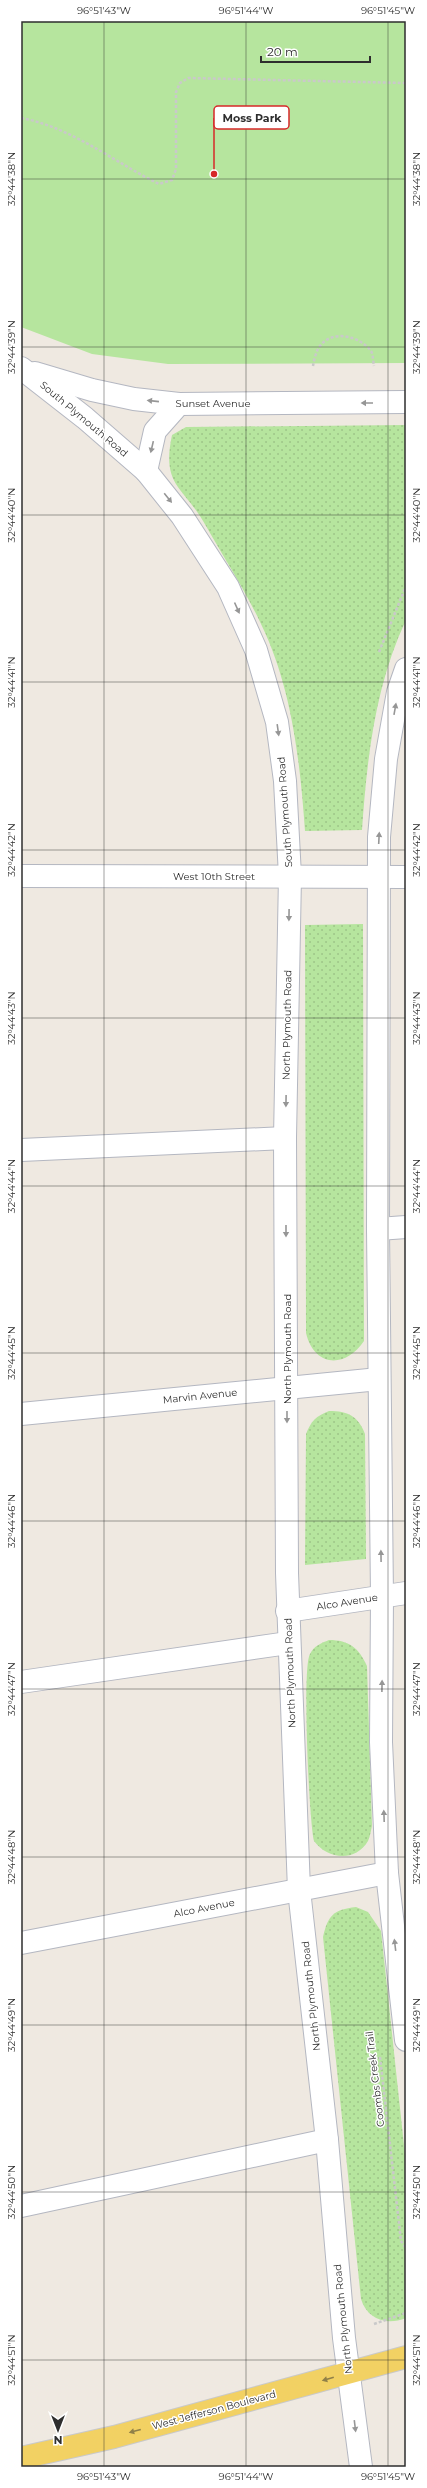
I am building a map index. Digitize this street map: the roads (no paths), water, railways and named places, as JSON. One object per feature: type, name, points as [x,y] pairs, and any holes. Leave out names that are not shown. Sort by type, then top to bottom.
[{"type":"main road","name":"West Jefferson Boulevard","points":[[21,2458],[114,2437],[406,2357]]},
{"type":"street","name":"Sunset Avenue","points":[[23,369],[92,390],[134,399],[179,404],[406,402]]},
{"type":"street","name":"South Plymouth Road","points":[[23,369],[146,471],[182,516],[228,587],[256,650],[277,722],[285,781],[290,876]]},
{"type":"street","points":[[146,471],[155,431],[179,404]]},
{"type":"street","points":[[406,669],[398,692],[386,759],[379,837],[378,1229],[382,1597],[381,1742],[386,1873],[402,1968],[406,2040]]},
{"type":"street","name":"West 10th Street","points":[[21,876],[406,877]]},
{"type":"street","name":"North Plymouth Road","points":[[290,876],[285,1138],[288,1643],[299,1890],[327,2140],[349,2373],[360,2467]]},
{"type":"street","points":[[21,1150],[285,1138]]},
{"type":"street","points":[[378,1229],[406,1227]]},
{"type":"street","name":"Marvin Avenue","points":[[21,1414],[379,1379]]},
{"type":"street","name":"Alco Avenue","points":[[288,1611],[406,1593]]},
{"type":"street","points":[[21,1682],[288,1643]]},
{"type":"street","name":"Alco Avenue","points":[[21,1943],[386,1873]]},
{"type":"street","points":[[21,2206],[327,2140]]},
{"type":"place","name":"Moss Park","points":[[214,174]]}]
